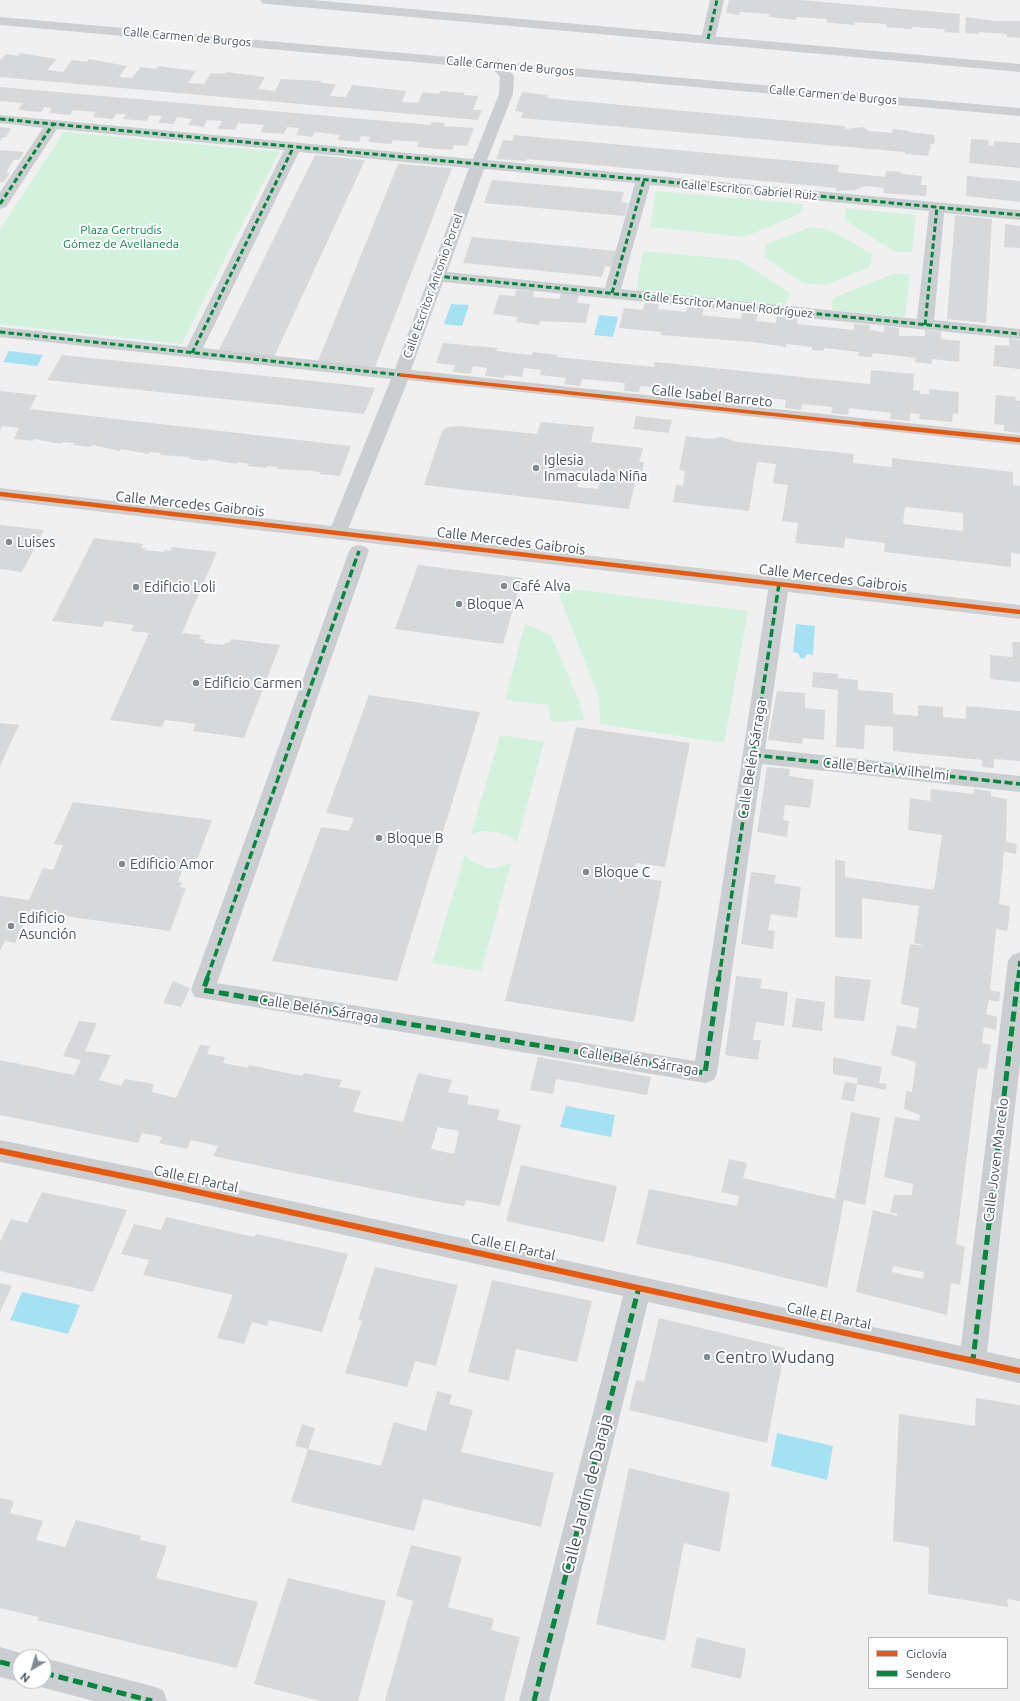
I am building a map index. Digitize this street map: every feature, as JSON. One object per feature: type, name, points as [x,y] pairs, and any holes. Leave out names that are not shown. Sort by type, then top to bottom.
[{"type":"main road","points":[[267,0],[314,2],[1020,68]]},
{"type":"main road","name":"Calle Carmen de Burgos","points":[[0,21],[496,64],[1020,112]]},
{"type":"main road","name":"Calle Mercedes Gaibrois","points":[[0,494],[1020,612]]},
{"type":"street","points":[[708,40],[717,0]]},
{"type":"street","name":"Calle Escritor Antonio Porcel","points":[[338,532],[401,375],[436,276],[507,88],[506,76],[496,64]]},
{"type":"street","points":[[0,119],[294,148],[478,164]]},
{"type":"street","points":[[0,204],[53,124]]},
{"type":"street","points":[[192,353],[294,148]]},
{"type":"street","name":"Calle Escritor Gabriel Ruiz","points":[[478,164],[1020,215]]},
{"type":"street","points":[[612,293],[644,180]]},
{"type":"street","points":[[925,325],[937,207]]},
{"type":"street","name":"Calle Escritor Manuel Rodríguez","points":[[436,276],[1020,334]]},
{"type":"street","points":[[0,332],[401,375]]},
{"type":"street","name":"Calle Isabel Barreto","points":[[401,375],[1020,440]]},
{"type":"street","name":"Calle Belén Sárraga","points":[[359,551],[203,990],[705,1073],[779,584]]},
{"type":"street","name":"Calle Berta Wilhelmi","points":[[753,755],[1020,784]]},
{"type":"street","name":"Calle Joven Marcelo","points":[[973,1360],[1020,961]]},
{"type":"street","name":"Calle El Partal","points":[[0,1150],[1020,1370]]},
{"type":"street","name":"Calle Jardín de Daraja","points":[[534,1701],[639,1287]]},
{"type":"street","points":[[0,1662],[12,1665]]},
{"type":"street","points":[[52,1676],[152,1701]]},
{"type":"green space","name":"Plaza Gertrudis Gómez de Avellaneda","points":[[64,132],[279,152],[182,344],[0,324],[0,229]]},
{"type":"green space","points":[[656,191],[803,204],[800,214],[744,237],[650,227]]},
{"type":"green space","points":[[846,208],[916,215],[912,252],[895,252],[845,220]]},
{"type":"green space","points":[[811,227],[830,230],[872,254],[870,267],[825,285],[803,283],[764,257],[766,244]]},
{"type":"green space","points":[[643,251],[739,260],[790,293],[785,306],[636,291]]},
{"type":"green space","points":[[893,274],[910,274],[905,317],[832,310],[833,298]]},
{"type":"green space","points":[[556,587],[748,611],[724,743],[600,724],[599,698]]},
{"type":"green space","points":[[525,624],[551,635],[580,704],[584,720],[551,722],[548,705],[505,700]]},
{"type":"green space","points":[[500,735],[544,742],[517,842],[507,835],[495,832],[482,831],[471,834]]},
{"type":"green space","points":[[465,855],[470,861],[487,868],[500,867],[511,863],[481,971],[432,963]]},
{"type":"water","points":[[451,304],[469,305],[462,326],[444,324]]},
{"type":"water","points":[[599,315],[618,317],[613,337],[594,335]]},
{"type":"water","points":[[9,351],[43,355],[37,366],[3,362]]},
{"type":"water","points":[[796,624],[815,626],[813,655],[807,654],[804,659],[800,658],[798,653],[793,652]]},
{"type":"water","points":[[566,1106],[615,1115],[611,1137],[560,1127]]},
{"type":"water","points":[[22,1292],[80,1305],[68,1334],[10,1320]]},
{"type":"water","points":[[777,1433],[833,1446],[827,1480],[771,1466]]},
{"type":"building","points":[[729,0],[800,0],[960,14],[959,33],[944,32],[945,29],[886,27],[886,24],[854,22],[854,25],[832,23],[826,22],[827,19],[797,17],[796,20],[769,17],[770,14],[740,12],[739,15],[726,13]]},
{"type":"building","points":[[966,17],[994,21],[1020,21],[1020,38],[1007,37],[1007,34],[979,32],[979,34],[965,33]]},
{"type":"building","points":[[20,53],[57,59],[47,70],[63,72],[72,60],[87,62],[89,59],[127,66],[119,77],[132,78],[141,67],[156,69],[158,66],[196,71],[188,83],[204,84],[211,73],[225,74],[226,72],[265,77],[258,89],[275,91],[281,79],[322,81],[321,83],[336,84],[330,96],[346,97],[352,85],[406,91],[402,102],[418,103],[423,92],[439,94],[440,91],[465,93],[464,95],[478,96],[473,110],[482,110],[478,120],[0,77],[0,60],[6,54],[18,56]]},
{"type":"building","points":[[0,87],[431,125],[431,122],[445,123],[444,126],[474,128],[467,146],[454,145],[452,150],[417,147],[419,142],[393,140],[391,144],[368,142],[370,137],[361,136],[359,142],[337,140],[340,135],[315,132],[312,137],[296,135],[299,128],[287,127],[284,134],[260,132],[264,125],[238,123],[235,130],[218,129],[222,121],[207,120],[204,127],[188,125],[192,119],[177,117],[174,124],[158,123],[162,116],[150,115],[146,121],[123,119],[126,114],[116,114],[113,119],[93,117],[96,112],[73,110],[70,115],[49,113],[52,108],[44,107],[41,112],[18,110],[23,103],[0,101]]},
{"type":"building","points":[[522,92],[548,95],[547,98],[845,126],[845,129],[863,127],[869,131],[892,133],[893,129],[934,135],[935,141],[933,144],[929,144],[931,146],[928,156],[905,154],[905,152],[521,118],[523,112],[515,111]]},
{"type":"building","points":[[0,127],[11,128],[6,137],[3,137],[0,141]]},
{"type":"building","points":[[514,135],[839,165],[838,172],[885,177],[886,171],[901,172],[901,174],[922,176],[921,185],[927,185],[926,196],[883,193],[884,188],[866,186],[855,190],[836,191],[836,188],[584,164],[527,159],[526,161],[496,159],[503,140],[512,141]]},
{"type":"building","points":[[971,139],[989,140],[988,145],[991,146],[994,146],[994,141],[1020,143],[1020,168],[969,163]]},
{"type":"building","points":[[0,150],[24,152],[19,160],[14,160],[11,164],[6,173],[10,173],[4,182],[0,182]]},
{"type":"building","points":[[315,155],[365,160],[274,357],[219,350]]},
{"type":"building","points":[[398,164],[452,168],[375,367],[318,361]]},
{"type":"building","points":[[967,176],[1020,181],[1020,202],[966,196]]},
{"type":"building","points":[[492,180],[624,192],[621,202],[628,203],[625,216],[484,203]]},
{"type":"building","points":[[955,215],[992,219],[986,323],[947,319]]},
{"type":"building","points":[[1005,224],[1020,226],[1020,248],[1004,247]]},
{"type":"building","points":[[472,237],[616,251],[612,267],[605,266],[602,277],[463,263]]},
{"type":"building","points":[[516,290],[534,291],[533,297],[559,299],[561,293],[579,295],[577,303],[590,304],[586,323],[540,321],[539,325],[516,322],[518,317],[493,314],[499,295],[515,296]]},
{"type":"building","points":[[645,302],[659,304],[658,309],[686,312],[687,307],[704,308],[702,315],[728,318],[741,319],[742,312],[758,314],[756,321],[776,323],[777,316],[798,318],[797,324],[854,330],[854,324],[870,325],[869,330],[884,332],[884,326],[899,328],[899,336],[925,336],[925,330],[941,332],[941,339],[960,341],[959,362],[932,359],[932,364],[915,362],[916,358],[873,353],[872,357],[858,356],[859,352],[824,348],[824,351],[812,350],[812,347],[786,344],[786,347],[753,342],[661,335],[661,332],[619,328],[624,308],[643,310]]},
{"type":"building","points":[[1009,338],[1020,340],[1020,369],[993,366],[995,345],[1009,346]]},
{"type":"building","points":[[443,343],[498,348],[496,351],[532,355],[533,352],[558,355],[557,357],[654,367],[655,362],[870,384],[871,370],[914,374],[913,390],[921,391],[920,394],[929,394],[929,389],[959,392],[958,414],[953,413],[952,422],[919,419],[920,414],[910,413],[910,421],[890,419],[891,413],[849,408],[848,415],[831,413],[832,407],[802,404],[801,410],[785,408],[786,400],[750,396],[749,404],[733,402],[734,397],[721,395],[720,401],[704,399],[705,391],[671,387],[670,396],[654,394],[656,387],[640,386],[639,392],[624,391],[625,383],[582,379],[580,386],[564,384],[566,378],[540,375],[541,370],[524,368],[522,377],[505,375],[504,378],[485,376],[487,368],[473,366],[471,374],[453,372],[455,365],[436,363]]},
{"type":"building","points":[[62,355],[375,388],[364,414],[47,380]]},
{"type":"building","points":[[0,391],[37,395],[30,409],[351,446],[340,476],[319,474],[320,472],[313,471],[277,469],[278,467],[267,466],[266,468],[248,466],[249,464],[237,462],[237,464],[208,459],[207,461],[189,459],[190,457],[160,455],[161,453],[149,452],[149,454],[121,449],[120,451],[92,445],[91,447],[73,445],[74,443],[63,442],[61,444],[34,439],[33,441],[14,439],[19,428],[2,426],[0,430]]},
{"type":"building","points":[[996,395],[1016,397],[1015,400],[1020,401],[1020,433],[1004,431],[1004,425],[994,424]]},
{"type":"building","points":[[636,416],[672,420],[669,433],[633,429]]},
{"type":"building","name":"Iglesia Inmaculada Niña","points":[[541,422],[594,427],[591,442],[643,448],[639,462],[644,462],[641,479],[636,479],[629,509],[424,485],[442,431],[447,427],[458,426],[537,434]],"holes":[[[582,473],[602,476],[598,489],[577,487]]]},
{"type":"building","points":[[686,436],[709,439],[722,437],[737,442],[854,454],[853,463],[892,467],[892,458],[1013,472],[1013,485],[1020,486],[1020,554],[1011,553],[1011,567],[884,552],[885,543],[845,538],[844,548],[795,543],[798,523],[782,521],[788,485],[773,483],[776,464],[757,462],[749,511],[673,502],[676,485],[683,486],[685,471],[679,470]],"holes":[[[905,507],[963,513],[963,531],[903,524]]]},
{"type":"building","points":[[0,525],[44,530],[22,572],[0,569]]},
{"type":"building","points":[[94,538],[143,544],[141,548],[146,548],[145,550],[164,552],[165,550],[170,551],[172,547],[217,552],[182,633],[201,635],[199,639],[205,640],[204,643],[224,645],[225,643],[229,643],[231,639],[280,645],[244,738],[193,731],[196,724],[165,720],[162,727],[110,720],[149,633],[131,631],[134,625],[105,621],[102,627],[52,621]]},
{"type":"building","name":"Bloque A","points":[[418,565],[522,578],[503,644],[395,629]]},
{"type":"building","points":[[1012,642],[1020,642],[1020,682],[990,679],[990,655],[1013,657]]},
{"type":"building","points":[[813,672],[838,674],[838,678],[858,680],[858,690],[893,693],[893,714],[918,716],[918,705],[943,707],[943,717],[966,719],[966,706],[1020,711],[1020,761],[994,759],[994,768],[982,767],[982,760],[893,751],[893,727],[865,725],[864,749],[836,747],[838,690],[812,687]]},
{"type":"building","points":[[777,691],[805,693],[805,708],[825,710],[824,740],[803,738],[802,744],[768,740]]},
{"type":"building","name":"Bloque B","points":[[369,695],[480,712],[397,981],[272,961],[321,827],[349,831],[354,818],[326,813]]},
{"type":"building","points":[[0,723],[19,725],[0,766]]},
{"type":"building","name":"Bloque C","points":[[576,727],[690,743],[665,867],[636,863],[633,877],[662,881],[634,1022],[505,1001]]},
{"type":"building","points":[[767,767],[790,769],[789,776],[814,780],[810,808],[785,805],[783,820],[789,821],[787,837],[757,832]]},
{"type":"building","points":[[931,789],[974,794],[974,789],[991,791],[991,796],[1007,799],[1006,842],[1017,844],[1016,854],[1004,852],[999,904],[1010,906],[1009,919],[1007,931],[996,929],[990,990],[1000,992],[999,1002],[989,1000],[986,1014],[997,1017],[996,1030],[984,1027],[982,1043],[991,1045],[987,1069],[978,1068],[956,1244],[965,1247],[960,1285],[951,1283],[947,1315],[856,1292],[873,1210],[897,1216],[897,1214],[890,1212],[894,1195],[912,1195],[913,1184],[884,1177],[895,1117],[919,1121],[920,1115],[904,1109],[906,1091],[912,1092],[916,1062],[891,1055],[897,1025],[916,1029],[919,1008],[901,1004],[910,944],[926,946],[914,943],[919,906],[862,898],[862,939],[835,937],[835,860],[845,861],[845,877],[934,890],[942,835],[908,830],[910,798],[930,801]],"holes":[[[893,1266],[924,1272],[923,1279],[892,1272]]]},
{"type":"building","name":"Edificio Amor","points":[[73,802],[212,820],[196,863],[191,862],[189,867],[184,866],[178,882],[182,882],[180,887],[186,888],[170,931],[29,911],[15,943],[5,941],[0,951],[0,896],[29,900],[43,868],[53,870],[63,845],[54,844]]},
{"type":"building","points":[[751,872],[776,875],[774,883],[801,887],[797,918],[771,914],[768,930],[775,931],[773,949],[741,944]]},
{"type":"building","points":[[736,976],[762,979],[760,988],[788,992],[784,1026],[756,1022],[753,1040],[761,1040],[758,1060],[725,1055]]},
{"type":"building","points":[[835,976],[871,980],[864,1021],[834,1018]]},
{"type":"building","points":[[173,981],[190,988],[181,1007],[163,1003]]},
{"type":"building","points":[[796,998],[825,1002],[822,1031],[792,1027]]},
{"type":"building","points":[[79,1021],[97,1023],[85,1051],[111,1055],[99,1080],[121,1086],[125,1079],[154,1084],[152,1092],[176,1098],[200,1045],[210,1046],[207,1054],[225,1057],[223,1063],[248,1068],[249,1065],[302,1076],[304,1073],[342,1080],[339,1087],[361,1091],[353,1112],[403,1122],[418,1073],[452,1080],[448,1092],[469,1096],[467,1104],[500,1110],[497,1120],[521,1125],[500,1206],[466,1200],[464,1206],[213,1156],[218,1146],[191,1140],[187,1149],[159,1143],[162,1137],[142,1133],[138,1143],[0,1115],[0,1060],[74,1075],[81,1060],[63,1056]],"holes":[[[438,1127],[459,1131],[454,1154],[431,1149]]]},
{"type":"building","points":[[538,1057],[651,1077],[647,1095],[556,1079],[553,1094],[530,1090]]},
{"type":"building","points":[[833,1057],[882,1067],[879,1083],[887,1084],[886,1090],[857,1084],[857,1078],[833,1074]]},
{"type":"building","points":[[845,1082],[857,1084],[854,1102],[841,1099]]},
{"type":"building","points":[[851,1112],[880,1118],[865,1205],[844,1200],[827,1288],[725,1263],[636,1244],[649,1189],[737,1206],[739,1196],[721,1192],[729,1159],[747,1163],[743,1178],[835,1199]]},
{"type":"building","points":[[521,1165],[617,1186],[604,1242],[506,1221]]},
{"type":"building","points":[[42,1192],[127,1210],[93,1292],[0,1271],[0,1242],[11,1219],[27,1223]]},
{"type":"building","points":[[166,1217],[254,1237],[256,1234],[348,1254],[322,1332],[269,1320],[267,1326],[252,1322],[244,1344],[217,1338],[233,1295],[143,1275],[149,1260],[121,1254],[134,1224],[161,1230]]},
{"type":"building","points":[[375,1267],[458,1285],[436,1366],[415,1361],[407,1387],[345,1373],[362,1321],[358,1320]]},
{"type":"building","points":[[492,1280],[592,1301],[577,1362],[516,1349],[509,1381],[468,1372]]},
{"type":"building","points":[[0,1283],[12,1286],[0,1312]]},
{"type":"building","points":[[659,1318],[785,1348],[767,1443],[629,1410],[636,1380],[644,1382]]},
{"type":"building","points":[[437,1391],[452,1395],[449,1404],[473,1410],[461,1452],[554,1473],[541,1527],[423,1499],[414,1531],[291,1502],[308,1449],[381,1466],[394,1422],[426,1431]]},
{"type":"building","points":[[976,1398],[1020,1405],[1020,1601],[1007,1599],[1008,1607],[928,1594],[929,1547],[893,1541],[899,1414],[975,1426]]},
{"type":"building","points":[[302,1424],[315,1428],[308,1449],[295,1446]]},
{"type":"building","points":[[629,1468],[730,1493],[720,1552],[684,1543],[665,1641],[596,1624]]},
{"type":"building","points":[[0,1498],[14,1501],[10,1513],[43,1521],[36,1540],[65,1547],[76,1520],[141,1536],[140,1540],[167,1546],[156,1578],[258,1602],[237,1668],[37,1620],[39,1617],[0,1608]]},
{"type":"building","points":[[411,1545],[462,1557],[448,1607],[494,1619],[491,1630],[520,1637],[504,1701],[385,1701],[413,1601],[396,1596]]},
{"type":"building","points":[[288,1578],[386,1601],[358,1701],[320,1701],[254,1684]]},
{"type":"building","points":[[697,1637],[746,1649],[741,1679],[691,1667]]},
{"type":"marked path","points":[[708,39],[717,0]]},
{"type":"marked path","points":[[0,119],[1020,215]]},
{"type":"marked path","points":[[0,204],[53,124]]},
{"type":"marked path","points":[[192,353],[293,148]]},
{"type":"marked path","points":[[612,293],[644,180]]},
{"type":"marked path","points":[[925,325],[937,207]]},
{"type":"marked path","points":[[436,276],[1020,334]]},
{"type":"marked path","points":[[0,332],[401,375]]},
{"type":"marked path","points":[[359,551],[203,990],[705,1073],[779,584]]},
{"type":"marked path","points":[[753,755],[1020,784]]},
{"type":"marked path","points":[[969,1359],[973,1360],[1020,961]]},
{"type":"marked path","points":[[534,1701],[639,1287]]},
{"type":"marked path","points":[[0,1662],[12,1665]]},
{"type":"marked path","points":[[52,1675],[152,1701]]},
{"type":"cycle path","points":[[401,375],[1020,440]]},
{"type":"cycle path","points":[[0,494],[1020,612]]},
{"type":"cycle path","points":[[0,1151],[152,1182],[1020,1371]]},
{"type":"place","name":"Iglesia Inmaculada Niña","points":[[536,468]]},
{"type":"place","name":"Luises","points":[[9,542]]},
{"type":"place","name":"Café Alva","points":[[504,586]]},
{"type":"place","name":"Edificio Loli","points":[[136,587]]},
{"type":"place","name":"Bloque A","points":[[459,604]]},
{"type":"place","name":"Edificio Carmen","points":[[196,683]]},
{"type":"place","name":"Bloque B","points":[[379,838]]},
{"type":"place","name":"Edificio Amor","points":[[122,864]]},
{"type":"place","name":"Bloque C","points":[[586,872]]},
{"type":"place","name":"Edificio Asunción","points":[[11,926]]},
{"type":"place","name":"Centro Wudang","points":[[707,1357]]}]
